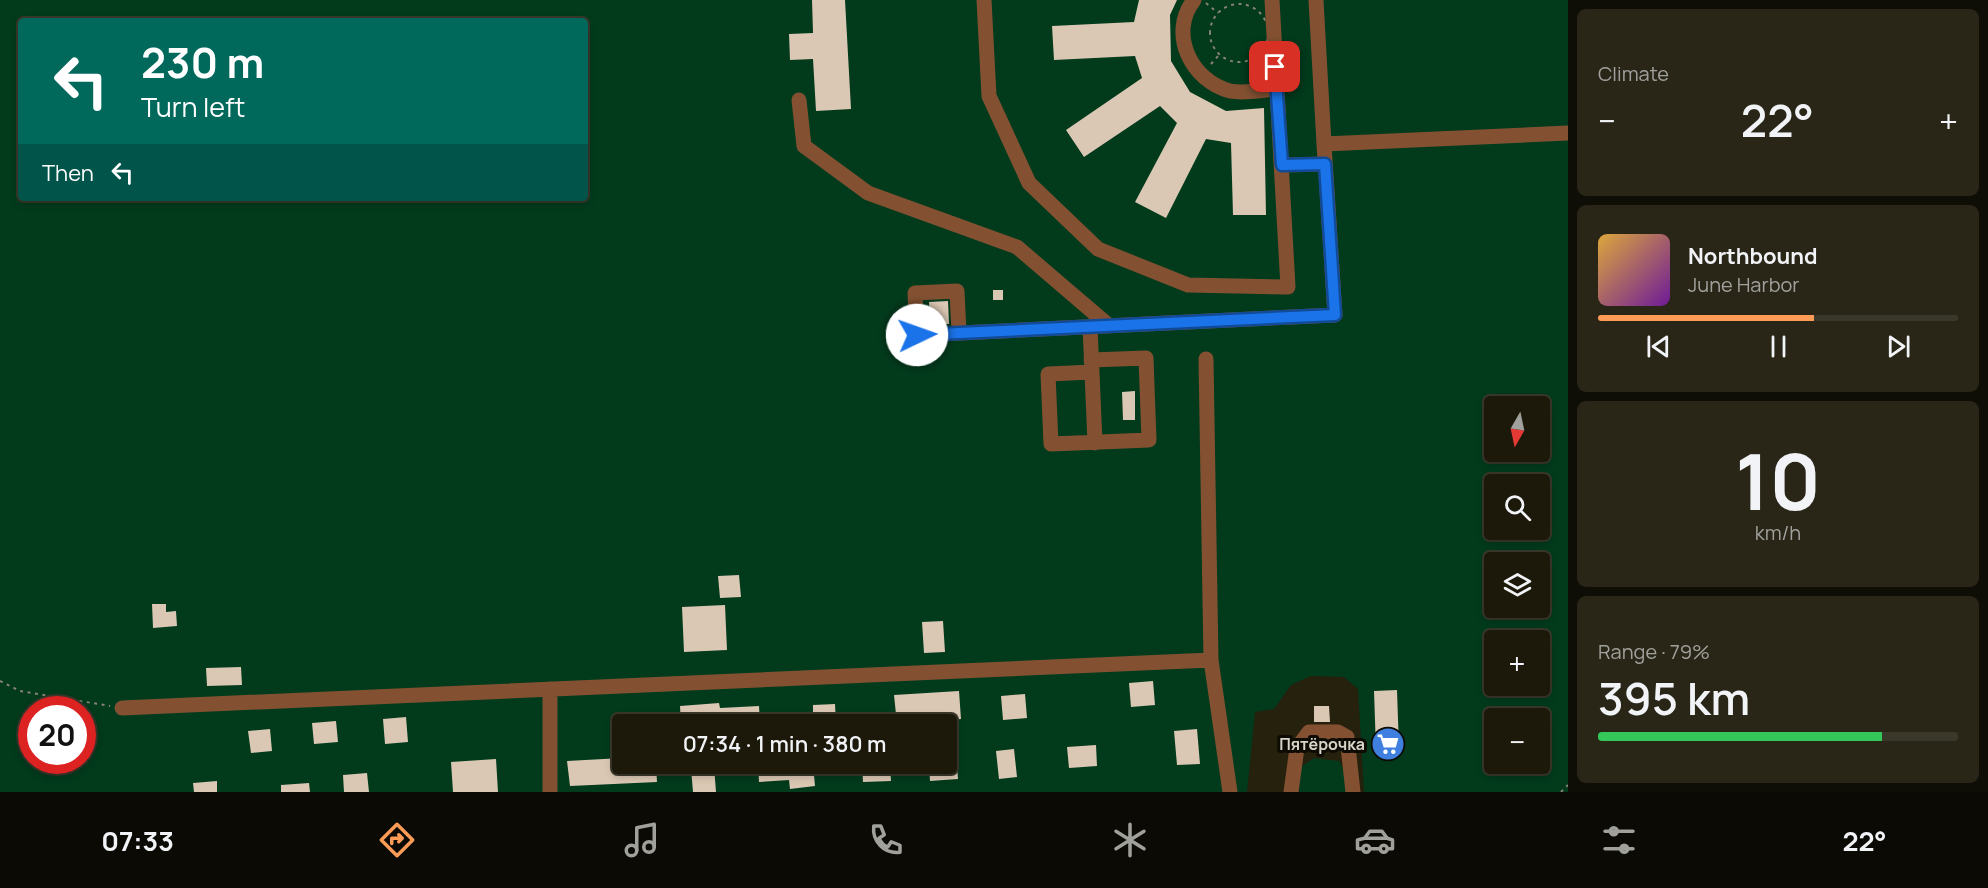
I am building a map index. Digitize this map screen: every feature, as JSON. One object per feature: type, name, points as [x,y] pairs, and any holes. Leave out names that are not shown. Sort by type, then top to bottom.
[{"type":"lane","points":[[984,0],[989,96],[1029,183],[1098,249],[1188,285],[1288,287],[1272,0]]},
{"type":"lane","points":[[1194,0],[1187,9],[1182,45],[1198,74],[1230,91],[1277,89]]},
{"type":"lane","points":[[959,333],[1107,324],[1335,315],[1324,144],[1323,32],[1316,0]]},
{"type":"lane","points":[[799,100],[804,146],[868,193],[1017,247],[1107,324]]},
{"type":"lane","points":[[1324,144],[1568,133]]},
{"type":"lane","points":[[1282,165],[1325,164]]},
{"type":"lane","points":[[1090,326],[1095,443]]},
{"type":"lane","points":[[1146,358],[1149,440],[1095,443],[1051,444],[1047,374],[1146,358]]},
{"type":"lane","points":[[1206,359],[1211,660],[1230,792]]},
{"type":"lane","points":[[122,708],[1211,660]]},
{"type":"lane","points":[[550,689],[550,792]]},
{"type":"lane","points":[[1291,792],[1297,748],[1309,732],[1338,732],[1347,737],[1353,792]]},
{"type":"path","points":[[1203,0],[1218,13]]},
{"type":"path","points":[[1240,4],[1258,12],[1268,29],[1267,39],[1257,56],[1238,63],[1221,57],[1215,50],[1209,33],[1211,24],[1218,13],[1230,5],[1240,4]]},
{"type":"path","points":[[0,681],[20,691],[122,708]]},
{"type":"path","points":[[1561,792],[1568,785]]},
{"type":"green space","points":[[0,0],[1568,0],[1568,792],[1364,792],[1358,689],[1344,677],[1311,676],[1291,685],[1274,709],[1255,712],[1247,792],[0,792]]},
{"type":"green space","points":[[1314,758],[1339,761],[1344,770],[1347,792],[1299,792],[1301,767]]},
{"type":"building","points":[[812,0],[845,0],[851,109],[816,111],[813,59],[790,60],[789,34],[813,33]]},
{"type":"building","points":[[1139,0],[1177,0],[1170,15],[1171,61],[1190,92],[1226,111],[1264,108],[1266,215],[1233,215],[1231,143],[1206,139],[1166,218],[1135,202],[1177,123],[1160,106],[1084,157],[1066,130],[1142,78],[1135,56],[1054,60],[1052,26],[1134,22]]},
{"type":"building","points":[[993,290],[1003,290],[1003,300],[993,300]]},
{"type":"building","points":[[948,301],[949,324],[930,325],[929,302]]},
{"type":"building","points":[[1135,391],[1135,420],[1123,420],[1122,392]]},
{"type":"building","points":[[739,575],[741,597],[720,598],[718,576]]},
{"type":"building","points":[[152,604],[166,604],[166,612],[176,611],[177,626],[153,628]]},
{"type":"building","points":[[725,605],[727,650],[684,652],[682,607]]},
{"type":"building","points":[[943,621],[945,652],[924,653],[922,622]]},
{"type":"building","points":[[241,667],[242,685],[207,686],[206,668]]},
{"type":"building","points":[[1153,681],[1155,705],[1131,707],[1129,683]]},
{"type":"building","points":[[1397,690],[1399,749],[1376,750],[1374,691]]},
{"type":"building","points":[[959,691],[961,719],[957,719],[957,714],[896,714],[894,695]]},
{"type":"building","points":[[1025,694],[1027,718],[1003,720],[1001,696]]},
{"type":"building","points":[[719,703],[720,708],[759,706],[759,714],[680,714],[680,706]]},
{"type":"building","points":[[835,704],[836,714],[813,714],[813,705]]},
{"type":"building","points":[[1314,706],[1329,706],[1330,722],[1314,722]]},
{"type":"building","points":[[406,717],[408,742],[385,744],[383,719]]},
{"type":"building","points":[[336,721],[338,742],[314,744],[312,723]]},
{"type":"building","points":[[270,729],[272,751],[251,753],[248,731]]},
{"type":"building","points":[[1197,729],[1200,764],[1177,765],[1174,731]]},
{"type":"building","points":[[1096,745],[1097,766],[1069,768],[1067,747]]},
{"type":"building","points":[[1014,749],[1017,777],[999,779],[996,751]]},
{"type":"building","points":[[496,759],[498,792],[453,792],[451,762]]},
{"type":"building","points":[[612,759],[612,774],[657,774],[657,782],[570,786],[567,761]]},
{"type":"building","points":[[957,765],[958,779],[930,781],[930,774],[957,774]]},
{"type":"building","points":[[367,773],[369,792],[344,792],[343,775]]},
{"type":"building","points":[[692,774],[715,774],[716,792],[693,792]]},
{"type":"building","points":[[759,774],[814,774],[815,786],[790,789],[789,780],[759,782]]},
{"type":"building","points":[[863,774],[891,774],[891,781],[863,782]]},
{"type":"building","points":[[217,781],[217,792],[194,792],[193,783]]},
{"type":"building","points":[[309,783],[310,792],[281,792],[281,785]]},
{"type":"place","name":"Пятёрочка","points":[[1388,744]]},
{"type":"route","points":[[917,335],[1107,324],[1335,315],[1325,164],[1282,165],[1275,67]]}]
